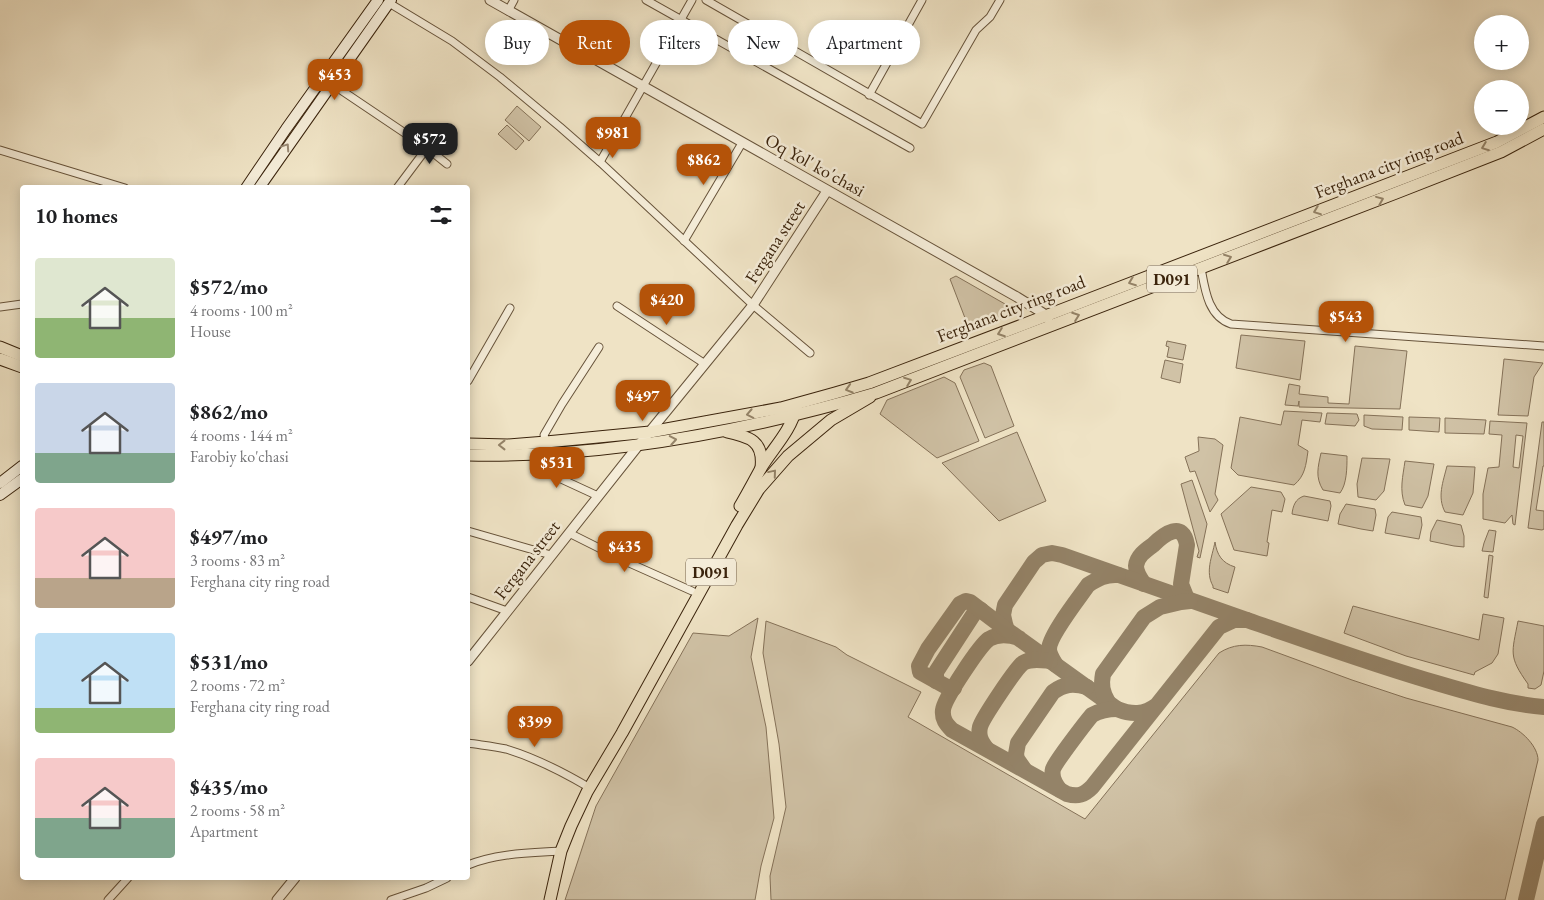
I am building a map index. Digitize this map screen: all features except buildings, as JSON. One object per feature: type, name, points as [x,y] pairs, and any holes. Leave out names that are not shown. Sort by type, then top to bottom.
[{"type":"main road","points":[[248,185],[286,128],[378,0]]},
{"type":"main road","points":[[261,185],[390,1]]},
{"type":"main road","name":"Ferghana city ring road","points":[[470,455],[534,455],[638,446],[723,432],[876,393],[1050,320],[1497,142],[1544,117]]},
{"type":"main road","name":"Ferghana city ring road","points":[[470,444],[508,445],[650,432],[781,408],[835,393],[869,383],[1200,268],[1501,152],[1544,129]]},
{"type":"main road","points":[[0,347],[20,355]]},
{"type":"main road","points":[[0,359],[20,366]]},
{"type":"main road","name":"D091","points":[[590,788],[737,524],[760,489],[788,456],[831,420],[876,393]]},
{"type":"main road","name":"D091","points":[[550,900],[561,851],[615,731],[761,468],[782,438],[798,403]]},
{"type":"main road","points":[[723,432],[753,440],[758,445],[762,458],[761,468]]},
{"type":"main road","points":[[0,483],[20,468]]},
{"type":"main road","points":[[0,495],[20,480]]},
{"type":"street","name":"Oq Yol' ko'chasi","points":[[490,0],[1009,293],[1050,320]]},
{"type":"street","points":[[508,10],[514,0]]},
{"type":"street","points":[[646,0],[681,20],[692,0]]},
{"type":"street","points":[[706,0],[922,124],[976,30],[990,17],[1000,0]]},
{"type":"street","points":[[869,94],[922,0]]},
{"type":"street","points":[[390,1],[452,41],[507,84],[600,162],[753,306],[810,353]]},
{"type":"street","points":[[718,41],[910,148]]},
{"type":"street","points":[[600,162],[655,65]]},
{"type":"street","points":[[332,84],[427,148],[447,164]]},
{"type":"street","points":[[684,241],[742,143]]},
{"type":"street","points":[[399,185],[427,148]]},
{"type":"street","points":[[0,150],[115,185]]},
{"type":"street","name":"Fergana street","points":[[470,658],[638,446],[753,306],[827,191]]},
{"type":"street","points":[[1200,268],[1211,307],[1224,322],[1231,324],[1544,346]]},
{"type":"street","points":[[0,307],[20,304]]},
{"type":"street","points":[[616,306],[705,364]]},
{"type":"street","points":[[470,378],[510,308]]},
{"type":"street","points":[[546,442],[544,435],[599,347]]},
{"type":"street","points":[[534,455],[559,478],[598,496]]},
{"type":"street","points":[[470,533],[551,556]]},
{"type":"street","points":[[569,534],[692,591]]},
{"type":"street","points":[[470,598],[507,612]]},
{"type":"street","points":[[470,743],[505,749],[531,758],[559,769],[590,788]]},
{"type":"street","points":[[470,864],[498,857],[561,851]]},
{"type":"street","points":[[108,900],[126,880]]},
{"type":"street","points":[[277,900],[293,880]]},
{"type":"street","points":[[391,900],[443,880]]},
{"type":"shaded area","points":[[517,106],[541,127],[529,141],[505,120]]},
{"type":"shaded area","points":[[507,125],[524,141],[516,150],[498,134]]},
{"type":"shaded area","points":[[956,276],[1005,304],[1008,308],[1005,317],[970,331],[950,279]]},
{"type":"shaded area","points":[[1241,335],[1305,341],[1300,380],[1236,368]]},
{"type":"shaded area","points":[[1167,341],[1186,345],[1183,360],[1167,357],[1169,347],[1166,346]]},
{"type":"shaded area","points":[[1355,346],[1407,351],[1400,409],[1299,407],[1299,401],[1298,406],[1285,405],[1289,384],[1300,386],[1299,394],[1328,397],[1328,403],[1349,404]]},
{"type":"shaded area","points":[[1504,359],[1543,363],[1534,377],[1528,416],[1498,415]]},
{"type":"shaded area","points":[[1165,360],[1183,364],[1180,383],[1161,378]]},
{"type":"shaded area","points":[[984,363],[991,366],[1014,426],[985,438],[960,377],[964,370]]},
{"type":"shaded area","points":[[944,377],[955,383],[979,441],[937,458],[880,414],[887,400]]},
{"type":"shaded area","points":[[1284,411],[1322,413],[1320,422],[1302,420],[1298,445],[1308,451],[1306,466],[1301,478],[1294,485],[1238,475],[1231,468],[1240,417],[1281,425]]},
{"type":"shaded area","points":[[1327,413],[1357,414],[1359,420],[1355,426],[1325,424]]},
{"type":"shaded area","points":[[1364,415],[1403,417],[1402,430],[1372,429],[1364,426]]},
{"type":"shaded area","points":[[1409,417],[1440,418],[1439,432],[1409,430]]},
{"type":"shaded area","points":[[1445,418],[1486,420],[1484,434],[1445,433]]},
{"type":"shaded area","points":[[1490,421],[1527,423],[1515,525],[1513,524],[1512,515],[1505,523],[1483,519],[1483,494],[1488,468],[1499,467],[1502,435],[1489,434]],"holes":[[[1516,435],[1523,436],[1519,468],[1513,467]]]},
{"type":"shaded area","points":[[1542,422],[1544,422],[1544,466],[1536,510],[1544,511],[1544,529],[1542,530],[1528,528]]},
{"type":"shaded area","points":[[1017,432],[1046,501],[999,521],[942,463]]},
{"type":"shaded area","points":[[1198,437],[1215,439],[1223,445],[1215,494],[1218,500],[1210,512],[1195,471],[1190,472],[1185,457],[1199,451]]},
{"type":"shaded area","points":[[1321,453],[1347,456],[1347,470],[1340,493],[1323,490],[1320,485],[1318,472]]},
{"type":"shaded area","points":[[1362,458],[1390,459],[1384,491],[1376,500],[1358,497],[1357,484]]},
{"type":"shaded area","points":[[1405,461],[1434,464],[1428,496],[1422,508],[1405,505],[1402,488]]},
{"type":"shaded area","points":[[1447,466],[1475,467],[1473,493],[1463,515],[1445,512],[1441,501]]},
{"type":"shaded area","points":[[1192,480],[1207,524],[1200,558],[1197,557],[1199,551],[1181,484]]},
{"type":"shaded area","points":[[1251,487],[1281,492],[1285,499],[1282,512],[1272,510],[1267,542],[1269,543],[1267,556],[1234,550],[1221,514]]},
{"type":"shaded area","points":[[1304,496],[1330,501],[1328,521],[1292,514],[1295,503]]},
{"type":"shaded area","points":[[1346,504],[1375,509],[1376,515],[1373,531],[1338,524],[1340,514]]},
{"type":"shaded area","points":[[1392,512],[1421,517],[1422,525],[1419,539],[1385,533],[1388,517]]},
{"type":"shaded area","points":[[1437,520],[1461,525],[1464,547],[1430,541],[1431,532]]},
{"type":"shaded area","points":[[1489,530],[1496,531],[1493,552],[1482,551]]},
{"type":"shaded area","points":[[1215,542],[1221,558],[1235,567],[1228,593],[1213,588],[1211,581],[1210,564]]},
{"type":"shaded area","points":[[1489,555],[1493,556],[1488,598],[1484,597]]},
{"type":"shaded area","points":[[1353,606],[1479,640],[1483,614],[1504,618],[1498,654],[1492,663],[1475,672],[1474,675],[1406,656],[1344,633]]},
{"type":"shaded area","points":[[758,618],[751,657],[766,727],[774,818],[761,866],[755,900],[565,900],[596,806],[693,633],[729,636]]},
{"type":"shaded area","points":[[766,621],[836,647],[847,655],[921,692],[908,717],[1085,819],[1219,653],[1235,646],[1262,647],[1406,698],[1512,727],[1521,732],[1529,741],[1535,750],[1538,760],[1505,900],[771,900],[770,876],[786,807],[779,744],[763,653]]},
{"type":"shaded area","points":[[1518,621],[1544,626],[1544,671],[1541,685],[1535,689],[1528,688],[1528,684],[1514,660],[1513,648]]},
{"type":"taxiway","points":[[1144,584],[1137,571],[1138,559],[1162,537],[1177,531],[1185,537],[1187,545],[1181,584],[1187,599]]},
{"type":"taxiway","points":[[1019,638],[1016,637],[1008,635],[1001,635],[993,637],[984,643],[949,695],[943,710],[944,719],[952,730],[1067,794],[1078,795],[1083,794],[1092,787],[1219,627],[1234,620],[1247,620],[1062,555],[1052,553],[1042,555],[1034,562],[1005,605],[1003,615],[1007,630],[1117,709],[1138,713],[1147,711],[1157,705]]},
{"type":"taxiway","points":[[1056,665],[1049,652],[1050,644],[1065,618],[1088,585],[1102,577],[1118,575]]},
{"type":"taxiway","points":[[954,688],[947,687],[920,672],[919,666],[928,649],[960,604],[966,601],[970,602],[1007,630]]},
{"type":"taxiway","points":[[1108,702],[1102,688],[1103,674],[1144,617],[1160,607],[1190,601]]},
{"type":"taxiway","points":[[936,681],[936,672],[975,612],[981,610]]},
{"type":"taxiway","points":[[1247,620],[1415,677],[1478,695],[1544,707]]},
{"type":"taxiway","points":[[986,748],[980,738],[980,727],[1014,674],[1026,661],[1050,661]]},
{"type":"taxiway","points":[[1024,769],[1017,759],[1018,743],[1053,692],[1069,685],[1087,687]]},
{"type":"taxiway","points":[[1060,790],[1054,780],[1053,769],[1065,750],[1092,715],[1104,710],[1117,709]]},
{"type":"taxiway","points":[[1526,900],[1544,824]]}]
